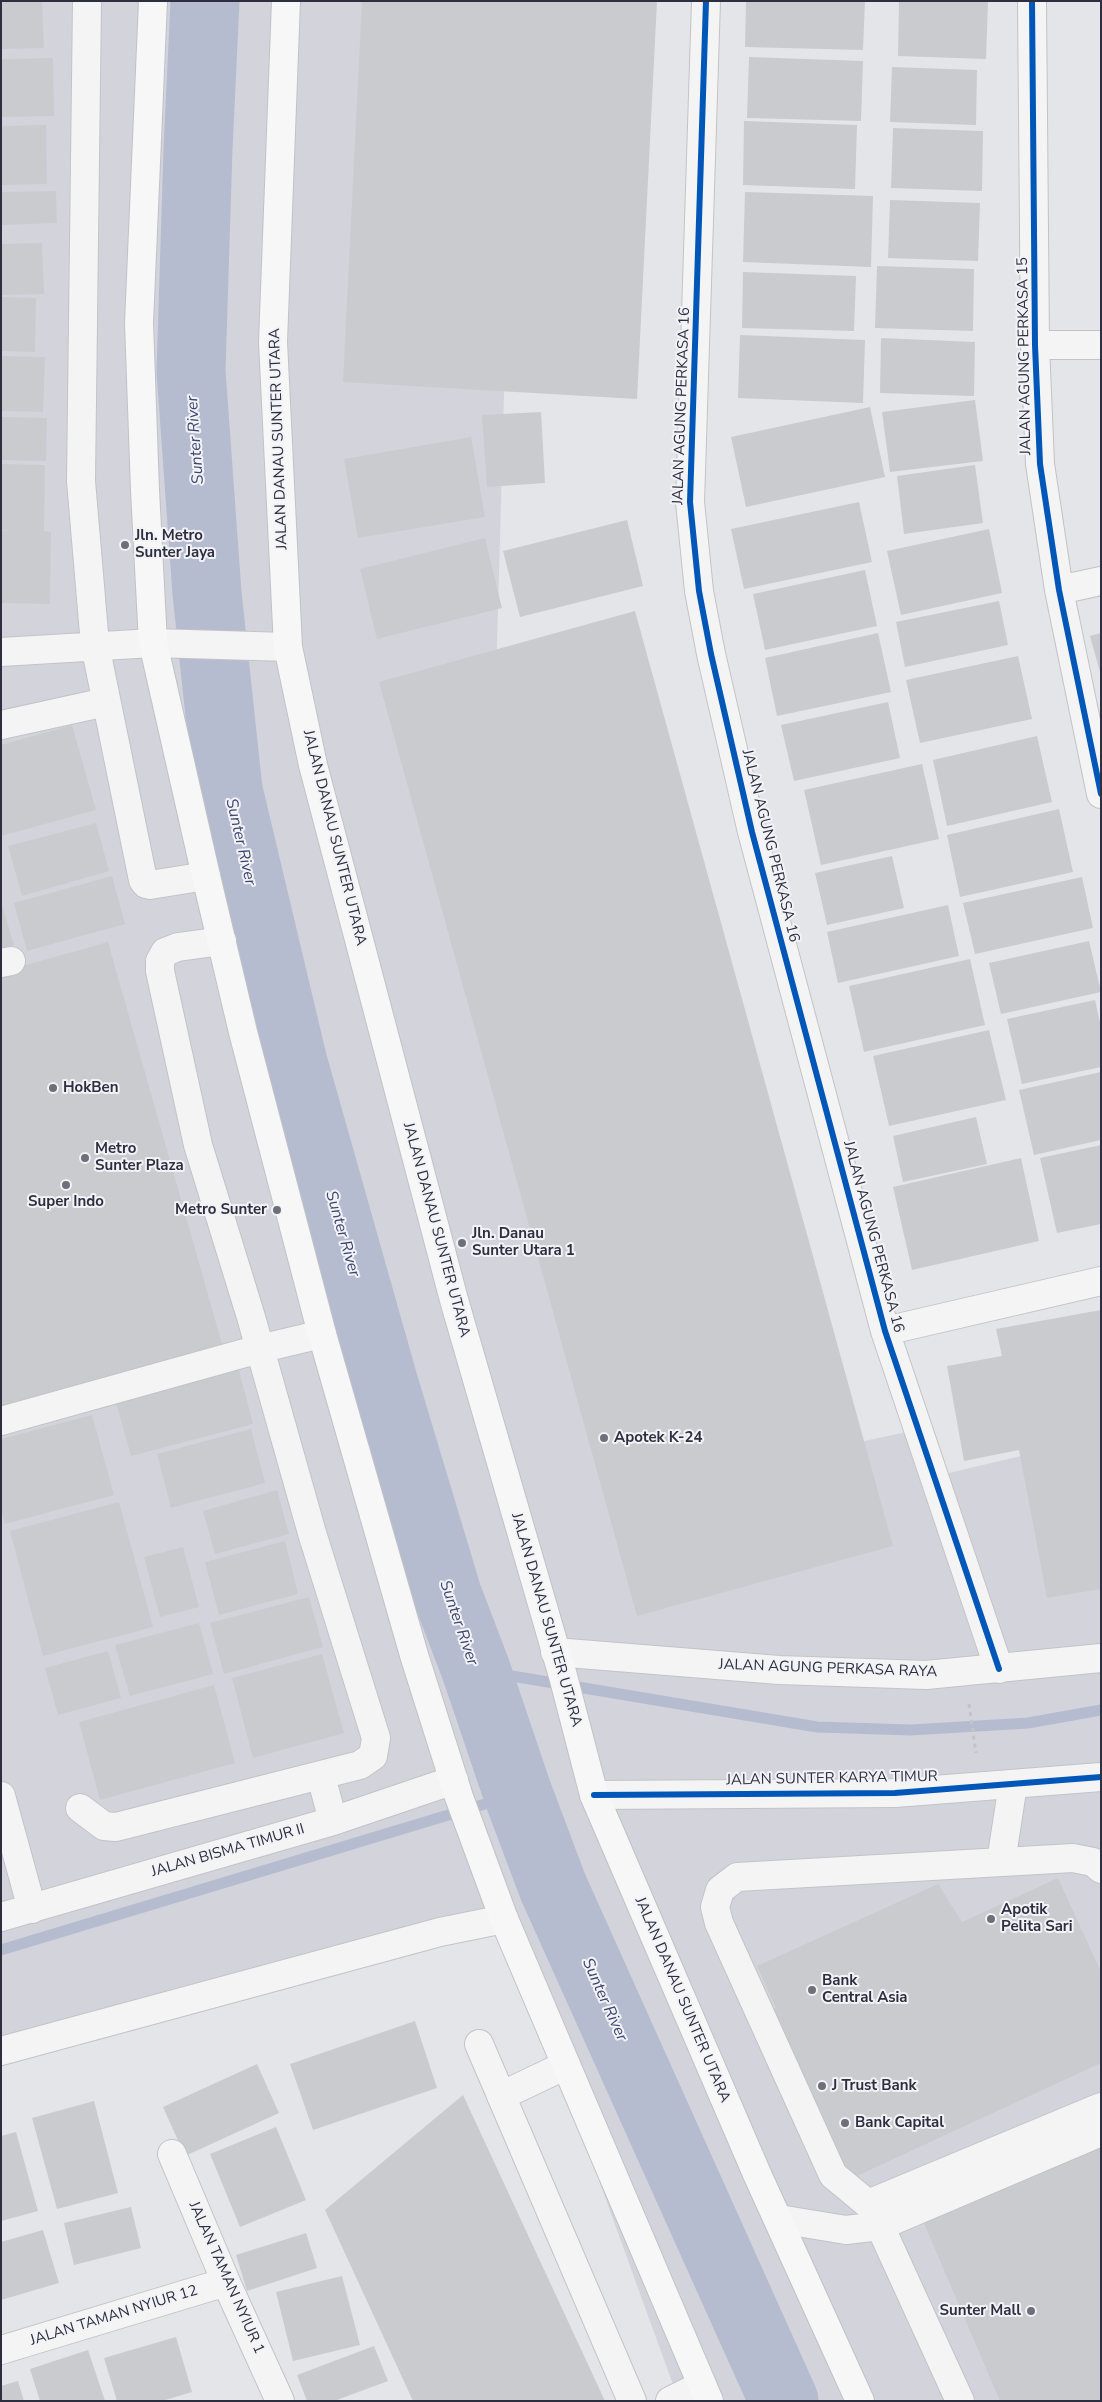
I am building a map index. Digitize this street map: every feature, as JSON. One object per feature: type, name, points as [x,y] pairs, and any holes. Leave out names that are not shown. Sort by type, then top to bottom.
[{"type":"main road","points":[[153,1],[139,323],[153,643],[206,876],[243,1032],[322,1334],[414,1654],[456,1788],[504,1919],[706,2393]]},
{"type":"main road","name":"JALAN DANAU SUNTER UTARA","points":[[286,1],[273,342],[288,647],[313,765],[454,1300],[559,1664],[591,1786],[860,2401]]},
{"type":"street","points":[[87,1],[81,482],[95,645],[144,880],[146,884],[150,885],[206,876]]},
{"type":"street","name":"JALAN AGUNG PERKASA 16","points":[[706,1],[690,502],[699,592],[711,654],[752,832],[885,1331],[999,1669]]},
{"type":"street","name":"JALAN AGUNG PERKASA 15","points":[[1032,1],[1035,345],[1040,464],[1059,590],[1099,777]]},
{"type":"street","points":[[1035,345],[1101,345]]},
{"type":"street","points":[[1059,590],[1101,581]]},
{"type":"street","points":[[1,652],[95,645],[181,642],[288,647]]},
{"type":"street","points":[[1,725],[106,702]]},
{"type":"street","points":[[80,1808],[104,1826],[116,1827],[360,1765],[373,1756],[376,1738],[312,1533],[198,1145],[160,972],[160,961],[165,952],[178,947],[222,941]]},
{"type":"street","points":[[885,1331],[1101,1281]]},
{"type":"street","points":[[1,1421],[259,1349],[322,1334]]},
{"type":"street","name":"JALAN AGUNG PERKASA RAYA","points":[[559,1664],[926,1675],[1101,1658]]},
{"type":"street","points":[[321,1776],[333,1820]]},
{"type":"street","name":"JALAN SUNTER KARYA TIMUR","points":[[591,1786],[895,1793],[1101,1777]]},
{"type":"street","points":[[1001,1862],[1013,1784]]},
{"type":"street","name":"JALAN BISMA TIMUR II","points":[[1,1917],[333,1820],[456,1788]]},
{"type":"street","points":[[1,1796],[32,1909]]},
{"type":"street","points":[[960,2401],[874,2215],[833,2175],[719,1924],[715,1907],[720,1890],[737,1877],[1072,1858],[1093,1862],[1101,1869]]},
{"type":"street","points":[[1,2051],[440,1932],[504,1919]]},
{"type":"street","points":[[479,2044],[632,2401]]},
{"type":"street","points":[[501,2096],[566,2065]]},
{"type":"street","points":[[779,2219],[846,2230],[1101,2107]]},
{"type":"street","points":[[874,2215],[1101,2132]]},
{"type":"street","name":"JALAN TAMAN NYIUR 1","points":[[172,2154],[226,2282],[280,2401]]},
{"type":"street","name":"JALAN TAMAN NYIUR 12","points":[[1,2350],[226,2282]]},
{"type":"street","points":[[670,2401],[706,2393]]},
{"type":"path","points":[[969,1700],[976,1758]]},
{"type":"shaded area","points":[[1,1],[515,1],[496,681],[711,1474],[911,1431],[936,1476],[1101,1437],[1101,2401],[679,2401],[504,1919],[1,2050]]},
{"type":"building","points":[[1,1],[42,1],[44,48],[1,49]]},
{"type":"building","points":[[362,1],[657,1],[637,399],[343,382]]},
{"type":"building","points":[[746,1],[865,1],[863,50],[745,47]]},
{"type":"building","points":[[899,1],[988,1],[986,59],[898,56]]},
{"type":"building","points":[[749,57],[863,61],[861,121],[747,118]]},
{"type":"building","points":[[53,58],[54,116],[1,117],[1,59]]},
{"type":"building","points":[[892,67],[977,70],[976,125],[890,122]]},
{"type":"building","points":[[744,121],[857,125],[855,189],[743,185]]},
{"type":"building","points":[[46,125],[47,184],[1,185],[1,126]]},
{"type":"building","points":[[893,128],[983,131],[982,191],[891,188]]},
{"type":"building","points":[[56,191],[57,223],[1,225],[1,192]]},
{"type":"building","points":[[745,192],[873,196],[871,267],[743,262]]},
{"type":"building","points":[[890,200],[980,203],[978,261],[888,258]]},
{"type":"building","points":[[42,243],[44,294],[1,295],[1,244]]},
{"type":"building","points":[[877,266],[974,269],[973,331],[875,328]]},
{"type":"building","points":[[743,272],[856,276],[854,331],[742,328]]},
{"type":"building","points":[[1,297],[36,298],[35,352],[1,351]]},
{"type":"building","points":[[740,335],[865,340],[863,403],[738,398]]},
{"type":"building","points":[[881,338],[975,342],[974,396],[880,393]]},
{"type":"building","points":[[1,356],[45,357],[43,412],[1,411]]},
{"type":"building","points":[[975,400],[983,461],[890,472],[882,412]]},
{"type":"building","points":[[870,407],[885,477],[746,507],[731,437]]},
{"type":"building","points":[[541,412],[545,483],[487,487],[482,415]]},
{"type":"building","points":[[1,417],[47,418],[46,461],[1,460]]},
{"type":"building","points":[[471,437],[485,517],[358,538],[344,459]]},
{"type":"building","points":[[1,464],[45,465],[44,531],[51,532],[50,604],[1,603],[1,531],[11,530],[1,530]]},
{"type":"building","points":[[975,465],[983,523],[904,534],[897,476]]},
{"type":"building","points":[[859,502],[872,562],[744,589],[731,529]]},
{"type":"building","points":[[627,520],[643,586],[520,617],[503,551]]},
{"type":"building","points":[[989,529],[1002,593],[901,615],[887,551]]},
{"type":"building","points":[[485,538],[502,608],[377,639],[360,569]]},
{"type":"building","points":[[865,570],[877,626],[765,650],[753,594]]},
{"type":"building","points":[[999,601],[1008,645],[905,667],[896,622]]},
{"type":"building","points":[[635,611],[893,1546],[637,1616],[379,682]]},
{"type":"building","points":[[878,633],[891,692],[777,716],[765,658]]},
{"type":"building","points":[[1101,633],[1101,672],[1100,672],[1090,636]]},
{"type":"building","points":[[1018,656],[1032,719],[920,743],[906,680]]},
{"type":"building","points":[[888,702],[900,758],[794,781],[781,725]]},
{"type":"building","points":[[72,725],[96,810],[1,836],[1,745]]},
{"type":"building","points":[[1037,736],[1052,802],[947,826],[933,760]]},
{"type":"building","points":[[922,764],[939,839],[821,865],[804,790]]},
{"type":"building","points":[[1059,809],[1073,872],[960,897],[947,835]]},
{"type":"building","points":[[96,823],[109,871],[22,896],[8,846]]},
{"type":"building","points":[[892,856],[904,908],[827,925],[815,873]]},
{"type":"building","points":[[112,876],[125,924],[27,951],[14,903]]},
{"type":"building","points":[[1082,877],[1093,928],[975,954],[963,903]]},
{"type":"building","points":[[1,902],[14,945],[1,948]]},
{"type":"building","points":[[948,905],[959,956],[838,983],[827,932]]},
{"type":"building","points":[[1089,941],[1101,992],[1001,1014],[989,963]]},
{"type":"building","name":"Metro Sunter Plaza","points":[[108,942],[222,1344],[1,1406],[1,972]]},
{"type":"building","points":[[970,959],[985,1025],[864,1052],[849,986]]},
{"type":"building","points":[[1095,1000],[1101,1027],[1101,1067],[1022,1084],[1007,1019]]},
{"type":"building","points":[[989,1030],[1006,1100],[889,1126],[873,1056]]},
{"type":"building","points":[[1101,1072],[1101,1140],[1034,1155],[1019,1090]]},
{"type":"building","points":[[976,1117],[987,1164],[903,1182],[893,1136]]},
{"type":"building","points":[[1101,1145],[1101,1224],[1057,1233],[1040,1158]]},
{"type":"building","points":[[1021,1158],[1039,1241],[912,1270],[893,1187]]},
{"type":"building","points":[[1101,1310],[1101,1589],[1047,1598],[1019,1450],[964,1461],[947,1366],[1002,1356],[996,1329]]},
{"type":"building","points":[[236,1359],[253,1424],[131,1456],[113,1392]]},
{"type":"building","points":[[92,1415],[114,1495],[5,1524],[1,1509],[1,1439]]},
{"type":"building","points":[[251,1429],[265,1483],[171,1508],[157,1454]]},
{"type":"building","points":[[277,1490],[289,1534],[215,1554],[203,1511]]},
{"type":"building","points":[[119,1502],[153,1627],[43,1656],[10,1531]]},
{"type":"building","points":[[285,1541],[298,1594],[219,1615],[205,1562]]},
{"type":"building","points":[[183,1547],[199,1607],[160,1617],[144,1557]]},
{"type":"building","points":[[309,1597],[323,1647],[224,1674],[210,1623]]},
{"type":"building","points":[[199,1623],[213,1674],[130,1696],[115,1645]]},
{"type":"building","points":[[108,1651],[121,1698],[58,1715],[45,1668]]},
{"type":"building","points":[[322,1654],[344,1733],[253,1758],[232,1678]]},
{"type":"building","points":[[214,1685],[235,1763],[100,1800],[79,1722]]},
{"type":"building","points":[[1058,1878],[1101,1972],[1101,2063],[846,2181],[768,2012],[776,2008],[757,1966],[938,1884],[962,1922]]},
{"type":"building","points":[[415,2021],[437,2088],[313,2130],[290,2064]]},
{"type":"building","points":[[257,2064],[279,2113],[185,2156],[163,2107]]},
{"type":"building","points":[[463,2095],[605,2401],[413,2401],[325,2210]]},
{"type":"building","points":[[94,2101],[118,2193],[57,2209],[32,2118]]},
{"type":"building","points":[[276,2127],[306,2200],[240,2227],[210,2154]]},
{"type":"building","points":[[16,2132],[38,2211],[1,2221],[1,2136]]},
{"type":"building","name":"Sunter Mall","points":[[1101,2144],[1101,2401],[1000,2401],[923,2221]]},
{"type":"building","points":[[131,2207],[141,2248],[74,2265],[64,2223]]},
{"type":"building","points":[[43,2230],[59,2283],[1,2300],[1,2242]]},
{"type":"building","points":[[306,2233],[317,2268],[247,2291],[236,2255]]},
{"type":"building","points":[[342,2276],[360,2345],[293,2361],[276,2292]]},
{"type":"building","points":[[176,2337],[192,2392],[162,2401],[117,2401],[104,2358]]},
{"type":"building","points":[[374,2346],[388,2381],[334,2401],[307,2401],[297,2375]]},
{"type":"building","points":[[88,2350],[105,2401],[40,2401],[30,2369]]},
{"type":"building","points":[[18,2381],[24,2401],[1,2401],[1,2386]]},
{"type":"waterway","name":"Sunter River","points":[[205,1],[191,371],[207,593],[228,790],[293,1063],[383,1381],[447,1594],[476,1670],[518,1794],[553,1887],[784,2401]]},
{"type":"waterway","points":[[476,1670],[817,1727],[911,1730],[1028,1723],[1101,1710]]},
{"type":"waterway","points":[[1,1950],[518,1794]]},
{"type":"cycle path","points":[[706,1],[690,502],[699,591],[711,654],[752,832],[885,1331],[999,1669]]},
{"type":"cycle path","points":[[1032,1],[1035,345],[1040,464],[1059,590],[1101,794]]},
{"type":"cycle path","points":[[594,1795],[895,1793],[1101,1777]]},
{"type":"place","name":"Jln. Metro Sunter Jaya","points":[[125,545]]},
{"type":"place","name":"HokBen","points":[[53,1088]]},
{"type":"place","name":"Metro Sunter Plaza","points":[[85,1158]]},
{"type":"place","name":"Super Indo","points":[[66,1185]]},
{"type":"place","name":"Metro Sunter","points":[[277,1210]]},
{"type":"place","name":"Jln. Danau Sunter Utara 1","points":[[462,1243]]},
{"type":"place","name":"Apotek K-24","points":[[604,1438]]},
{"type":"place","name":"Apotik Pelita Sari","points":[[991,1919]]},
{"type":"place","name":"Bank Central Asia","points":[[812,1990]]},
{"type":"place","name":"J Trust Bank","points":[[822,2086]]},
{"type":"place","name":"Bank Capital","points":[[845,2123]]},
{"type":"place","name":"Sunter Mall","points":[[1031,2311]]}]
